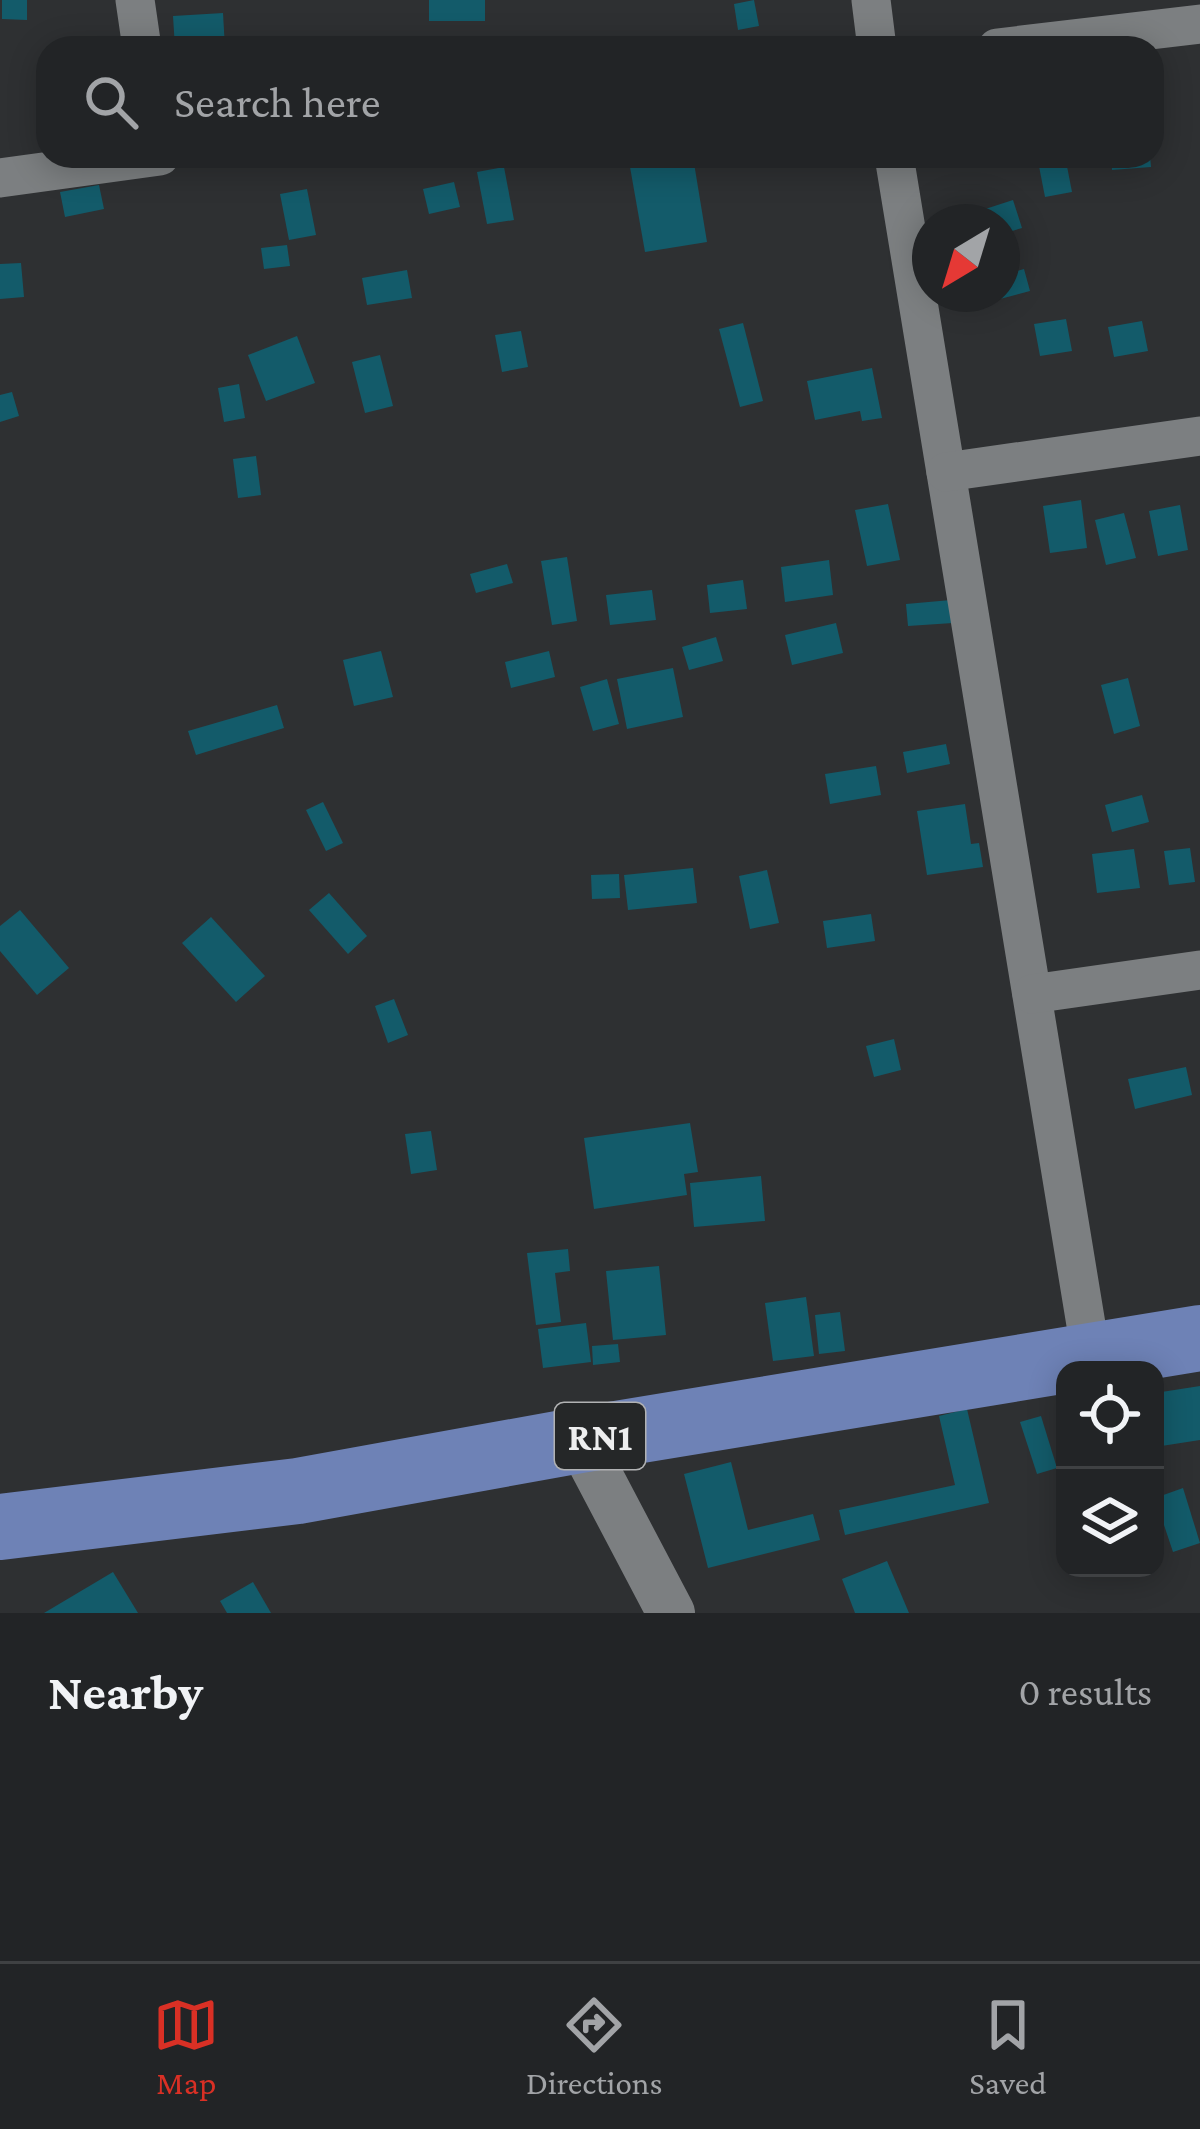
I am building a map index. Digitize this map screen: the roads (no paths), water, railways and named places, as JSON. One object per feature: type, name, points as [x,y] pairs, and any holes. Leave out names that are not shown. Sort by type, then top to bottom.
[{"type":"highway","name":"RN1","points":[[0,1527],[298,1491],[1200,1338]]},
{"type":"street","points":[[135,0],[140,36]]},
{"type":"street","points":[[871,0],[876,36]]},
{"type":"street","points":[[1098,36],[1200,24]]},
{"type":"street","points":[[0,178],[72,168]]},
{"type":"street","points":[[896,168],[1091,1355]]},
{"type":"street","points":[[946,472],[1200,436]]},
{"type":"street","points":[[1032,994],[1200,970]]},
{"type":"street","points":[[580,1440],[670,1613]]}]
